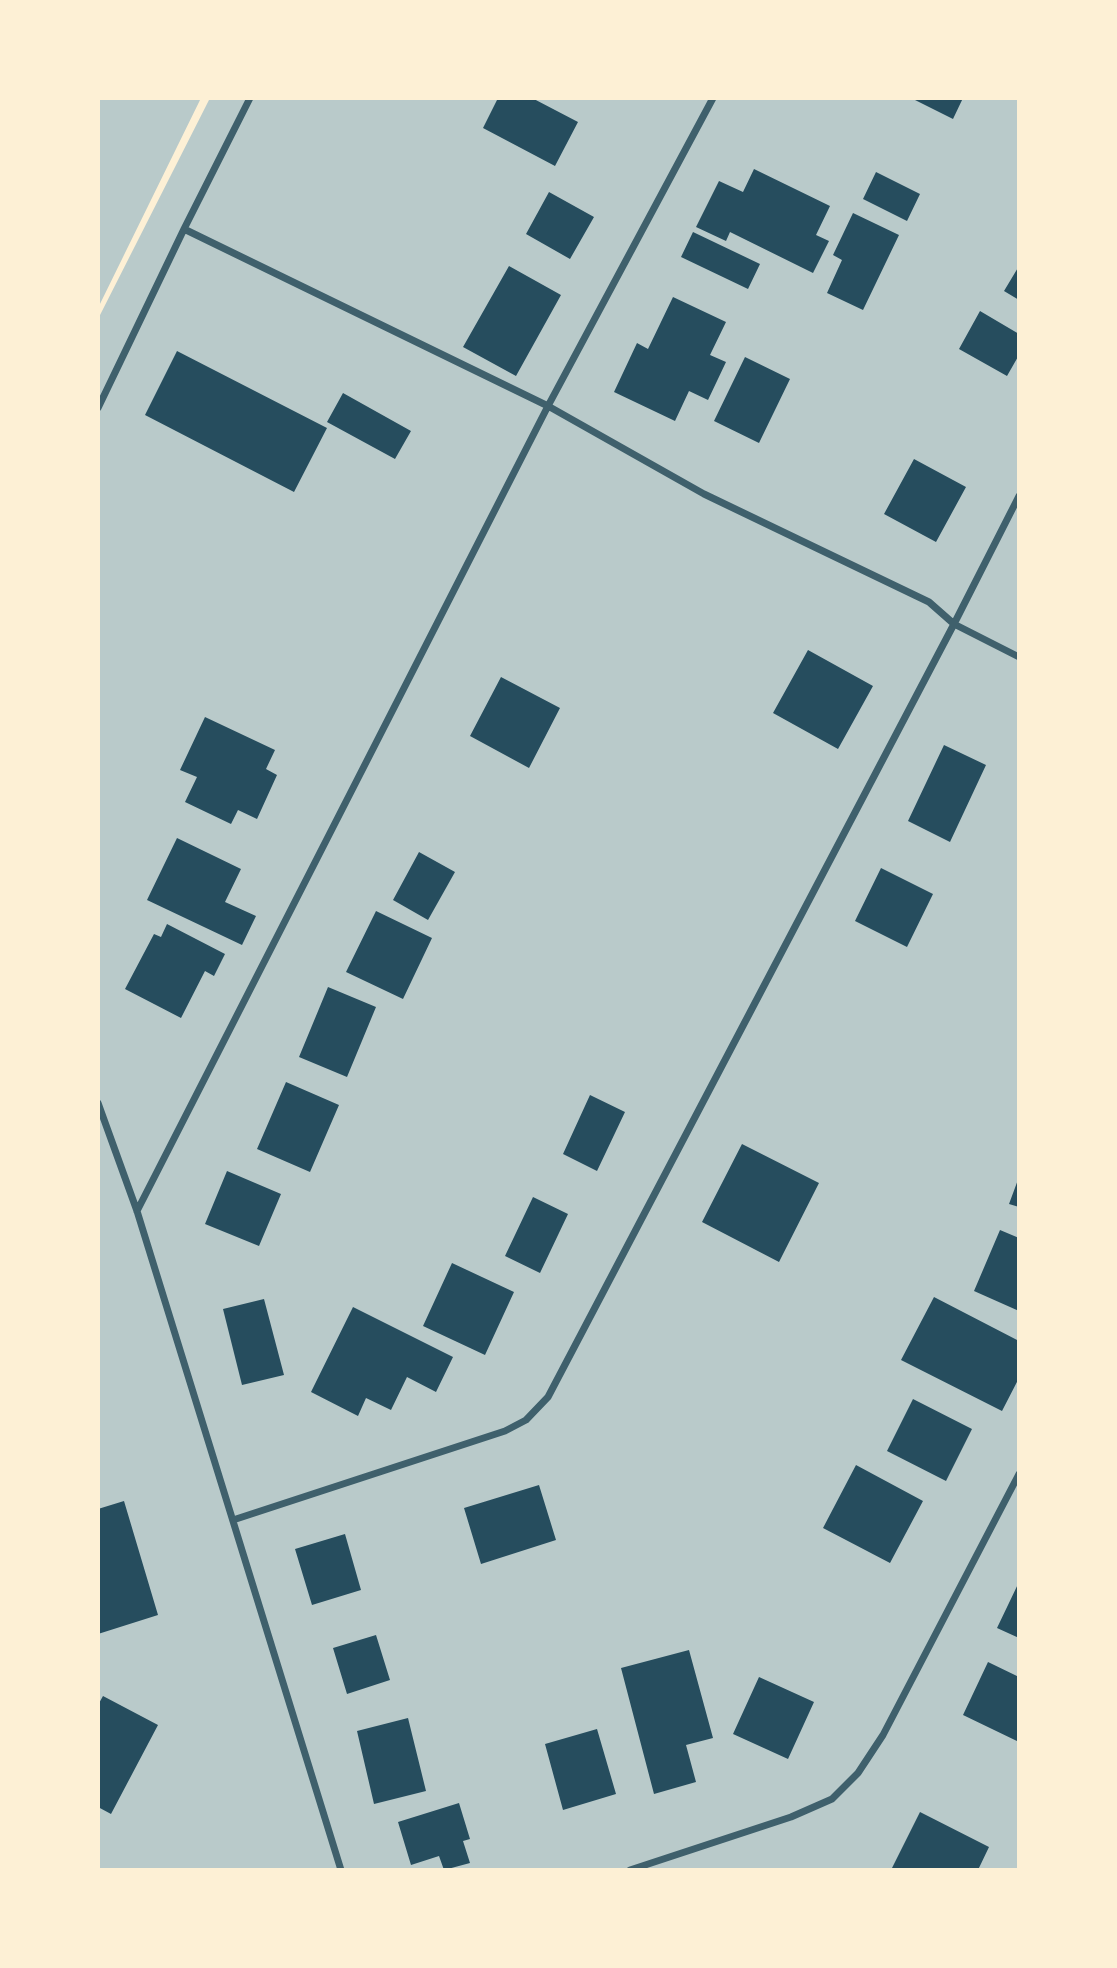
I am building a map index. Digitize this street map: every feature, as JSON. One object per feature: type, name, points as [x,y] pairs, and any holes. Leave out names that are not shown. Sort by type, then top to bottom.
[{"type":"street","points":[[98,408],[250,98]]},
{"type":"street","points":[[137,1211],[548,406],[713,98]]},
{"type":"street","points":[[184,229],[548,406],[704,494],[929,602],[954,624],[1019,657]]},
{"type":"street","points":[[233,1520],[505,1431],[526,1420],[548,1397],[1019,496]]},
{"type":"street","points":[[98,1103],[137,1211],[341,1870]]},
{"type":"street","points":[[630,1870],[791,1817],[832,1799],[858,1773],[883,1735],[1019,1475]]},
{"type":"shaded area","points":[[98,98],[201,98],[98,308]]},
{"type":"shaded area","points":[[210,98],[1019,98],[1019,1870],[98,1870],[98,319]]},
{"type":"building","points":[[498,98],[532,98],[578,122],[555,166],[483,128]]},
{"type":"building","points":[[963,98],[953,119],[915,100]]},
{"type":"building","points":[[754,169],[830,206],[816,235],[829,241],[813,273],[730,232],[726,241],[696,227],[719,181],[743,192]]},
{"type":"building","points":[[876,172],[920,194],[907,221],[863,199]]},
{"type":"building","points":[[549,192],[594,217],[570,259],[526,234]]},
{"type":"building","points":[[853,213],[899,235],[863,310],[827,293],[842,260],[833,255]]},
{"type":"building","points":[[693,232],[760,264],[748,289],[681,257]]},
{"type":"building","points":[[509,266],[561,295],[516,376],[463,347]]},
{"type":"building","points":[[1019,266],[1019,300],[1004,291]]},
{"type":"building","points":[[673,297],[726,322],[710,355],[726,362],[708,400],[689,391],[675,421],[614,392],[637,343],[648,349]]},
{"type":"building","points":[[980,311],[1019,334],[1019,355],[1007,376],[959,349]]},
{"type":"building","points":[[177,351],[327,428],[294,492],[145,415]]},
{"type":"building","points":[[745,357],[790,379],[759,443],[714,421]]},
{"type":"building","points":[[343,393],[411,431],[395,459],[327,422]]},
{"type":"building","points":[[914,459],[966,487],[936,542],[884,514]]},
{"type":"building","points":[[808,650],[873,686],[838,749],[773,713]]},
{"type":"building","points":[[501,677],[560,708],[529,768],[470,736]]},
{"type":"building","points":[[205,717],[275,750],[266,769],[277,775],[257,819],[238,810],[231,824],[185,802],[197,777],[180,770]]},
{"type":"building","points":[[944,745],[986,765],[950,842],[908,821]]},
{"type":"building","points":[[177,838],[241,869],[225,902],[256,916],[242,945],[147,900]]},
{"type":"building","points":[[419,852],[455,872],[428,920],[393,900]]},
{"type":"building","points":[[881,868],[933,894],[907,947],[855,921]]},
{"type":"building","points":[[376,911],[432,938],[403,999],[346,972]]},
{"type":"building","points":[[167,924],[225,954],[214,976],[205,971],[181,1018],[125,989],[154,934],[161,937]]},
{"type":"building","points":[[328,987],[376,1007],[347,1077],[299,1057]]},
{"type":"building","points":[[286,1082],[339,1105],[310,1172],[257,1149]]},
{"type":"building","points":[[590,1095],[625,1112],[597,1171],[563,1154]]},
{"type":"building","points":[[742,1144],[819,1183],[779,1262],[702,1222]]},
{"type":"building","points":[[227,1171],[281,1194],[259,1246],[205,1224]]},
{"type":"building","points":[[1019,1177],[1019,1207],[1009,1204]]},
{"type":"building","points":[[533,1197],[568,1214],[540,1273],[505,1256]]},
{"type":"building","points":[[1000,1230],[1019,1238],[1019,1311],[974,1291]]},
{"type":"building","points":[[452,1263],[514,1292],[485,1355],[423,1326]]},
{"type":"building","points":[[934,1297],[1019,1341],[1019,1378],[1002,1411],[901,1360]]},
{"type":"building","points":[[264,1299],[284,1375],[242,1385],[223,1309]]},
{"type":"building","points":[[353,1307],[453,1357],[436,1392],[407,1377],[391,1410],[366,1398],[358,1416],[311,1392]]},
{"type":"building","points":[[913,1399],[972,1429],[946,1481],[887,1451]]},
{"type":"building","points":[[856,1465],[923,1501],[890,1563],[823,1528]]},
{"type":"building","points":[[539,1485],[556,1540],[481,1564],[464,1508]]},
{"type":"building","points":[[124,1501],[158,1615],[98,1634],[98,1509]]},
{"type":"building","points":[[345,1534],[361,1590],[312,1605],[295,1549]]},
{"type":"building","points":[[1019,1582],[1019,1638],[997,1628]]},
{"type":"building","points":[[376,1635],[390,1680],[347,1694],[333,1648]]},
{"type":"building","points":[[689,1650],[713,1738],[686,1745],[696,1782],[654,1794],[621,1668]]},
{"type":"building","points":[[988,1662],[1019,1677],[1019,1742],[963,1715]]},
{"type":"building","points":[[759,1677],[814,1702],[788,1759],[733,1734]]},
{"type":"building","points":[[103,1696],[158,1725],[111,1814],[98,1807],[98,1705]]},
{"type":"building","points":[[408,1718],[426,1791],[374,1804],[357,1731]]},
{"type":"building","points":[[597,1729],[616,1794],[563,1810],[545,1744]]},
{"type":"building","points":[[459,1803],[470,1839],[463,1841],[470,1863],[444,1870],[439,1856],[411,1865],[398,1822]]},
{"type":"building","points":[[920,1812],[989,1847],[978,1870],[891,1870]]}]
